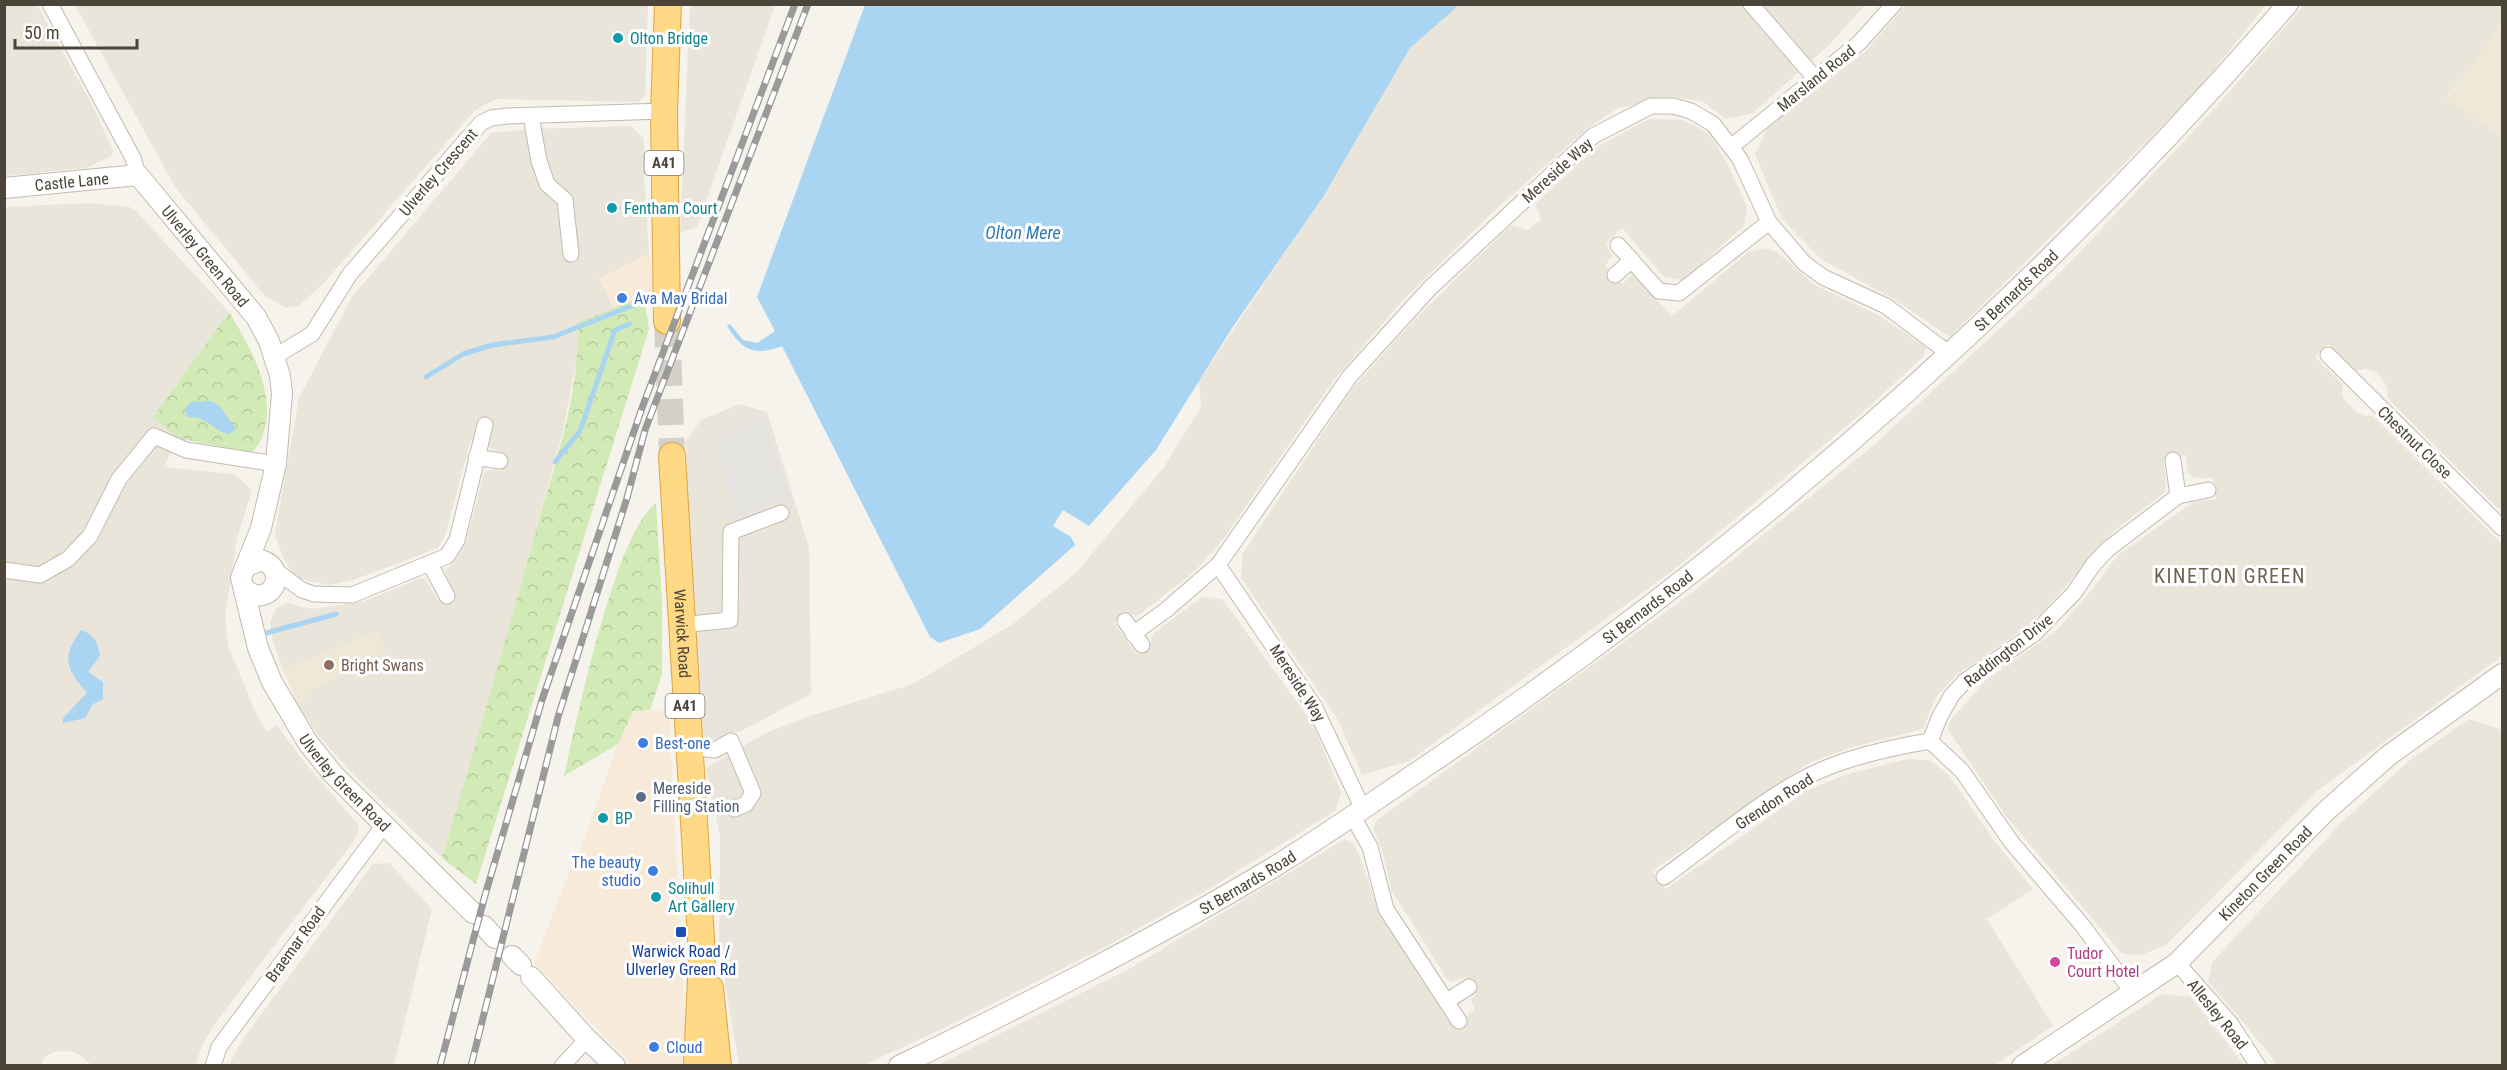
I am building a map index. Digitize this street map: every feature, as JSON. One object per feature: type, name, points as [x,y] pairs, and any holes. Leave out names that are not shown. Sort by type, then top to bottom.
[{"type":"highway","name":"A41","points":[[667,321],[664,111],[668,4]]},
{"type":"highway","name":"Warwick Road","points":[[672,456],[702,956],[697,1065]]},
{"type":"highway","name":"Warwick Road","points":[[702,956],[717,1029],[718,1065]]},
{"type":"street","name":"Ulverley Green Road","points":[[50,4],[133,158],[138,175],[256,317],[274,357],[282,393],[276,464],[261,528],[245,567]]},
{"type":"street","points":[[1751,4],[1815,77]]},
{"type":"street","name":"Marsland Road","points":[[1732,146],[1859,43],[1894,4]]},
{"type":"street","name":"St Bernards Road","points":[[898,1065],[1100,965],[1266,872],[1557,676],[1696,570],[1951,355],[2093,217],[2199,107],[2288,4]]},
{"type":"street","name":"Mereside Way","points":[[1133,633],[1166,610],[1218,565],[1350,376],[1430,288],[1593,136],[1651,106],[1673,106],[1691,111],[1713,124],[1732,146],[1769,222],[1804,263],[1823,277],[1886,306],[1951,355]]},
{"type":"street","name":"Ulverley Crescent","points":[[274,357],[312,334],[350,274],[481,123],[491,118],[664,111]]},
{"type":"street","points":[[531,116],[546,184],[565,200],[571,254]]},
{"type":"street","name":"Castle Lane","points":[[4,188],[138,175]]},
{"type":"street","points":[[1618,245],[1659,291],[1679,293],[1769,222]]},
{"type":"street","points":[[1616,275],[1632,260]]},
{"type":"street","name":"Chestnut Close","points":[[2328,356],[2502,528]]},
{"type":"street","points":[[302,590],[254,596],[245,589],[241,578],[245,567],[261,560],[274,567],[302,590],[314,594],[352,595],[447,556],[457,540],[485,425]]},
{"type":"street","points":[[4,570],[40,575],[68,559],[90,536],[119,479],[154,436],[186,450],[276,464]]},
{"type":"street","points":[[476,457],[501,461]]},
{"type":"street","points":[[2174,460],[2178,496]]},
{"type":"street","name":"Raddington Drive","points":[[1930,741],[1952,695],[1965,681],[2034,634],[2074,593],[2093,565],[2108,549],[2178,496],[2208,490]]},
{"type":"street","points":[[681,625],[730,620],[731,532],[781,513]]},
{"type":"street","name":"Ulverley Green Road","points":[[261,528],[274,567]]},
{"type":"street","points":[[430,564],[447,596]]},
{"type":"street","name":"Mereside Way","points":[[1218,565],[1314,706],[1356,813],[1357,824],[1370,847],[1386,909],[1459,1021]]},
{"type":"street","points":[[254,628],[269,593],[277,582],[274,567]]},
{"type":"street","name":"Ulverley Green Road","points":[[245,589],[258,648],[272,682],[308,743],[384,825],[484,925]]},
{"type":"street","name":"Kineton Green Road","points":[[2022,1065],[2177,963],[2325,812],[2388,756],[2501,677]]},
{"type":"street","points":[[688,747],[715,750],[731,741],[748,776],[753,793],[746,804],[734,809]]},
{"type":"street","points":[[1930,741],[1962,771],[2012,843],[2082,926],[2133,993]]},
{"type":"street","name":"Grendon Road","points":[[1664,877],[1780,793],[1820,771],[1908,745],[1930,741]]},
{"type":"street","name":"Braemar Road","points":[[213,1065],[219,1047],[384,825]]},
{"type":"street","name":"Allesley Road","points":[[2177,963],[2231,1024],[2258,1065]]},
{"type":"street","points":[[521,966],[587,1039],[615,1065]]},
{"type":"street","points":[[1447,1001],[1469,987]]},
{"type":"street","points":[[562,1065],[587,1039]]},
{"type":"shaded area","points":[[5,4],[37,5],[91,103],[114,152],[109,157],[86,168],[5,176]]},
{"type":"shaded area","points":[[75,5],[648,5],[645,95],[640,102],[496,99],[475,110],[323,284],[298,306],[286,308],[265,296],[175,187]]},
{"type":"shaded area","points":[[690,5],[775,5],[697,227],[680,233]]},
{"type":"shaded area","points":[[1459,5],[1865,5],[1830,44],[1753,113],[1726,119],[1702,101],[1672,97],[1618,108],[1588,128],[1494,211],[1404,299],[1333,381],[1224,538],[1195,571],[1140,614],[1136,616],[1128,613],[1114,622],[1137,655],[1149,646],[1154,633],[1203,596],[1223,600],[1313,724],[1341,792],[1335,811],[1202,893],[1107,946],[944,1028],[864,1065],[739,1065],[719,950],[720,837],[706,768],[766,733],[810,716],[913,684],[1013,624],[1077,572],[1164,467],[1201,407],[1199,381],[1330,185],[1410,48]]},
{"type":"shaded area","points":[[1906,5],[2266,5],[2197,91],[1950,337],[1895,300],[1821,259],[1782,219],[1755,154],[1768,127],[1866,51]]},
{"type":"shaded area","points":[[2304,5],[2502,5],[2502,23],[2470,70],[2446,98],[2502,137],[2502,512],[2388,399],[2387,387],[2377,372],[2366,369],[2356,371],[2329,344],[2315,357],[2343,385],[2342,396],[2354,410],[2364,416],[2372,415],[2502,544],[2502,656],[2317,791],[2166,945],[2141,955],[2122,954],[2006,816],[1948,730],[1949,722],[1985,681],[2057,630],[2117,556],[2193,502],[2216,499],[2213,478],[2194,478],[2187,470],[2186,455],[2164,458],[2166,484],[2164,493],[2115,530],[2044,611],[2021,631],[1955,676],[1936,697],[1923,729],[1849,748],[1809,763],[1652,871],[1666,889],[1808,790],[1848,774],[1907,759],[1930,760],[1949,775],[1993,839],[2033,889],[1987,919],[2053,1026],[1993,1066],[936,1066],[1129,969],[1345,839],[1354,845],[1360,857],[1378,911],[1453,1026],[1475,1010],[1471,999],[1476,994],[1464,977],[1451,982],[1447,979],[1392,891],[1382,850],[1373,829],[1376,821],[1689,595],[1874,445],[2060,273],[2217,106]]},
{"type":"shaded area","points":[[2502,23],[2502,137],[2446,99],[2470,70]]},
{"type":"shaded area","points":[[1649,119],[1683,120],[1703,130],[1712,138],[1728,165],[1747,207],[1744,226],[1683,280],[1664,277],[1622,228],[1606,244],[1612,255],[1605,266],[1622,284],[1633,274],[1672,316],[1748,252],[1765,248],[1777,252],[1815,285],[1878,315],[1926,347],[1923,357],[1855,419],[1671,572],[1409,761],[1362,775],[1338,720],[1241,578],[1243,553],[1351,390],[1415,319],[1511,225],[1528,230],[1541,219],[1535,204],[1597,147]]},
{"type":"shaded area","points":[[631,126],[644,139],[649,254],[599,279],[615,310],[577,324],[578,352],[563,431],[485,714],[442,858],[355,776],[318,735],[298,705],[312,689],[386,651],[311,659],[283,670],[273,642],[270,622],[276,608],[287,603],[312,609],[362,602],[421,578],[426,580],[438,600],[453,594],[445,571],[455,561],[466,542],[484,473],[491,469],[500,471],[504,456],[489,447],[487,441],[492,429],[481,422],[470,443],[445,536],[438,548],[356,579],[329,585],[296,578],[283,558],[275,534],[299,398],[352,297],[491,133],[529,129]]},
{"type":"shaded area","points":[[90,203],[130,207],[135,210],[229,312],[153,417],[177,438],[164,467],[234,474],[252,490],[237,538],[225,618],[228,645],[253,707],[267,732],[277,725],[300,757],[357,823],[359,831],[217,1021],[201,1047],[196,1065],[92,1065],[75,1052],[62,1051],[53,1052],[44,1058],[41,1065],[5,1066],[5,207]]},
{"type":"shaded area","points":[[649,254],[654,291],[615,310],[599,279]]},
{"type":"shaded area","points":[[740,404],[767,412],[809,548],[811,694],[743,730],[702,743],[688,537],[686,441],[701,420]]},
{"type":"shaded area","points":[[763,416],[790,497],[736,518],[714,439]]},
{"type":"shaded area","name":"Bright Swans","points":[[377,631],[386,651],[312,689],[298,705],[283,670]]},
{"type":"shaded area","points":[[633,711],[669,712],[687,1065],[632,1065],[534,963],[575,857],[578,856],[618,744]]},
{"type":"shaded area","points":[[2469,719],[2502,730],[2502,1065],[2276,1065],[2269,1053],[2208,981],[2213,961],[2343,821],[2410,760]]},
{"type":"shaded area","points":[[389,863],[432,909],[394,1065],[229,1065],[242,1040],[373,864]]},
{"type":"shaded area","points":[[2162,994],[2191,997],[2244,1065],[2052,1065]]},
{"type":"green space","points":[[644,296],[649,329],[476,884],[442,858],[564,432],[575,377],[577,323]]},
{"type":"green space","points":[[229,312],[248,345],[263,382],[267,419],[262,437],[252,453],[177,438],[153,417]]},
{"type":"green space","points":[[656,504],[662,601],[662,674],[650,710],[633,711],[618,744],[564,776],[588,674],[612,587],[626,550],[641,521]]},
{"type":"water","name":"Olton Mere","points":[[865,5],[1459,5],[1410,48],[1323,197],[1232,328],[1156,450],[1089,526],[1063,510],[1053,526],[1071,537],[1075,545],[980,629],[939,643],[930,637],[782,346],[764,351],[750,349],[739,342],[727,326],[730,324],[743,340],[757,343],[775,331],[757,297]]},
{"type":"water","points":[[210,401],[219,405],[236,429],[229,434],[205,421],[187,417],[185,408],[191,402]]},
{"type":"water","points":[[81,630],[95,640],[98,647],[100,656],[88,672],[103,682],[103,699],[93,704],[85,718],[63,723],[63,718],[87,693],[74,677],[69,663],[71,648]]},
{"type":"waterway","points":[[426,377],[463,354],[492,345],[553,337],[634,305]]},
{"type":"waterway","points":[[555,462],[580,431],[615,330],[629,324]]},
{"type":"waterway","points":[[266,633],[336,614]]},
{"type":"tunnel","points":[[667,321],[672,456]]},
{"type":"railway","points":[[440,1066],[484,899],[542,700],[642,408],[795,4]]},
{"type":"railway","points":[[471,1066],[558,717],[627,498],[645,430],[808,4]]},
{"type":"place","name":"Olton Bridge","points":[[618,38]]},
{"type":"place","name":"Fentham Court","points":[[612,208]]},
{"type":"place","name":"Ava May Bridal","points":[[622,298]]},
{"type":"place","name":"Bright Swans","points":[[329,665]]},
{"type":"place","name":"Best-one","points":[[643,743]]},
{"type":"place","name":"Mereside Filling Station","points":[[641,797]]},
{"type":"place","name":"BP","points":[[603,818]]},
{"type":"place","name":"The beauty studio","points":[[653,871]]},
{"type":"place","name":"Solihull Art Gallery","points":[[656,897]]},
{"type":"place","name":"Warwick Road / Ulverley Green Rd","points":[[681,932]]},
{"type":"place","name":"Tudor Court Hotel","points":[[2055,962]]},
{"type":"place","name":"Cloud","points":[[654,1047]]},
{"type":"district","name":"KINETON GREEN","points":[[2230,576]]}]
